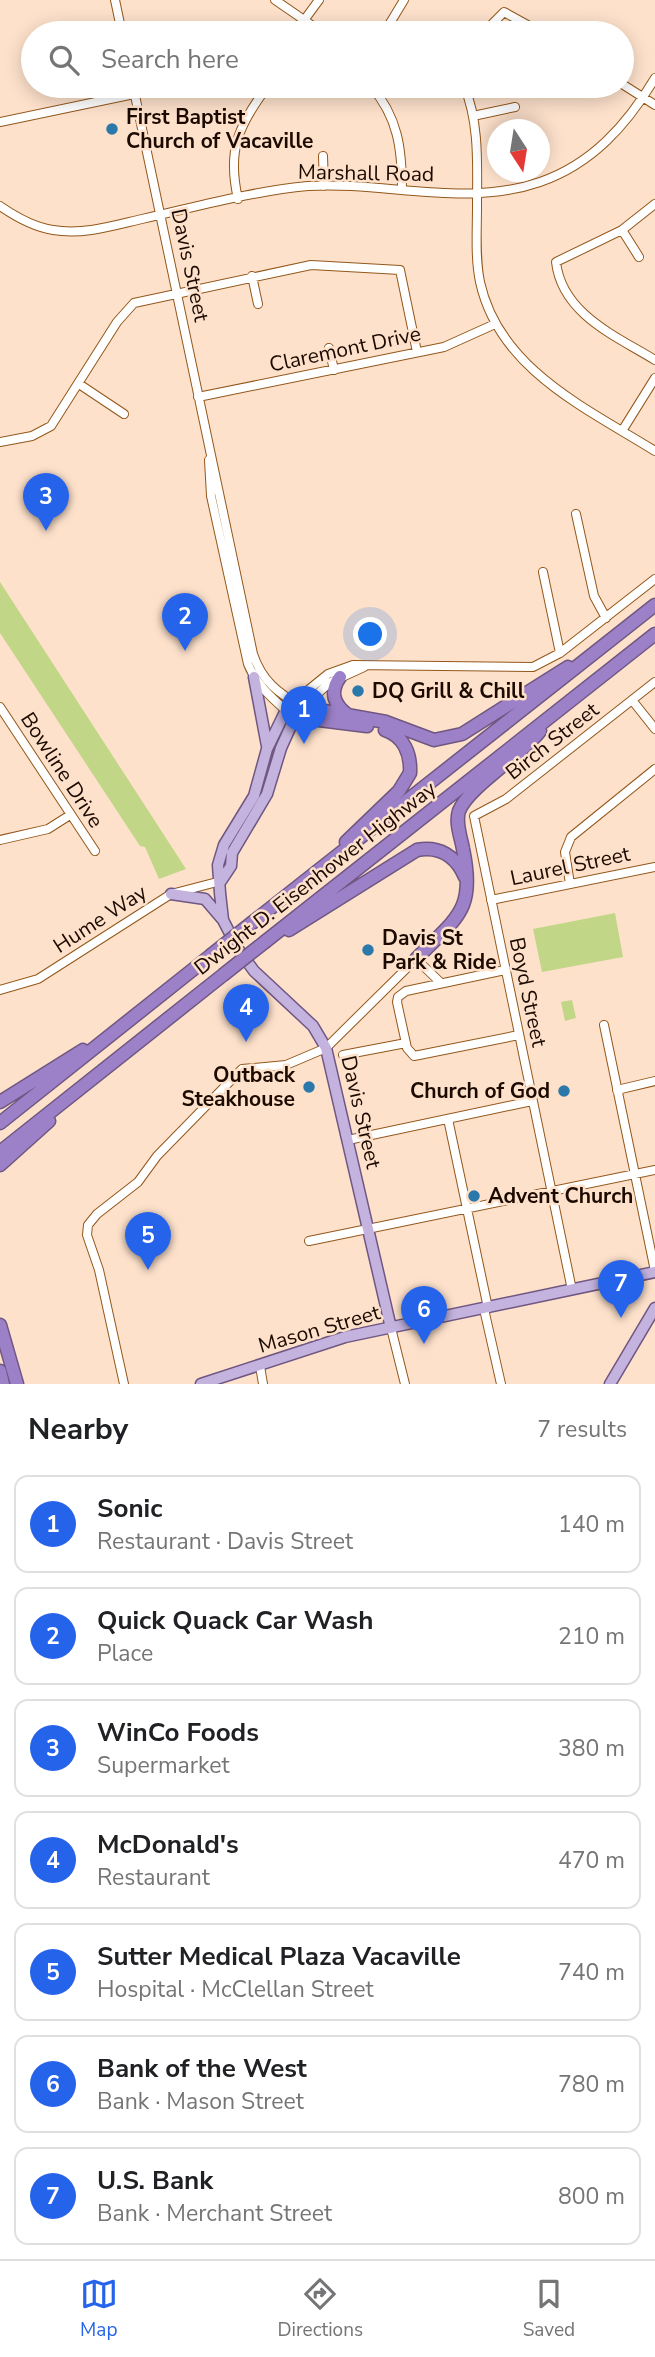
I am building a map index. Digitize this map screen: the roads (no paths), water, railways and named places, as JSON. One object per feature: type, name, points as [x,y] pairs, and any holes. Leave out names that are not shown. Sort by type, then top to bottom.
[{"type":"highway","name":"Dwight D. Eisenhower Highway","points":[[0,1123],[655,605]]},
{"type":"highway","name":"Dwight D. Eisenhower Highway","points":[[0,1152],[655,634]]},
{"type":"highway","points":[[294,709],[386,722],[422,738],[452,738],[554,673],[591,656]]},
{"type":"highway","points":[[340,677],[335,686],[335,703],[349,716]]},
{"type":"highway","points":[[294,709],[391,732],[400,738],[409,755],[410,772],[406,782],[353,833],[331,861]]},
{"type":"highway","points":[[416,959],[463,908],[468,885],[458,825],[459,811],[473,793],[530,744],[550,717]]},
{"type":"highway","points":[[266,941],[304,923],[417,850],[427,848],[448,854],[462,869],[468,885]]},
{"type":"highway","points":[[0,1102],[69,1057],[108,1038]]},
{"type":"highway","points":[[0,1165],[86,1084]]},
{"type":"highway","points":[[0,1325],[17,1384]]},
{"type":"highway","points":[[0,1371],[3,1384]]},
{"type":"main road","points":[[254,677],[267,749]]},
{"type":"main road","name":"Davis Street","points":[[294,709],[267,749],[254,796],[224,845],[218,865],[223,920],[238,949],[254,971],[313,1026],[326,1048],[391,1328]]},
{"type":"main road","name":"Davis Street","points":[[221,881],[231,866],[232,853],[274,780],[294,709]]},
{"type":"main road","points":[[171,894],[205,899],[223,920]]},
{"type":"main road","name":"Mason Street","points":[[201,1384],[345,1337],[655,1273]]},
{"type":"main road","points":[[610,1384],[655,1308]]},
{"type":"street","points":[[114,0],[119,21]]},
{"type":"street","points":[[275,0],[308,21]]},
{"type":"street","points":[[306,19],[319,0]]},
{"type":"street","points":[[391,21],[404,0]]},
{"type":"street","points":[[495,21],[504,12],[520,21]]},
{"type":"street","name":"Marshall Road","points":[[0,206],[37,226],[70,232],[287,189],[324,186],[477,194],[526,187],[578,164],[614,135],[655,78]]},
{"type":"street","points":[[634,92],[655,105]]},
{"type":"street","points":[[0,122],[100,98]]},
{"type":"street","name":"Davis Street","points":[[135,98],[253,654],[266,681],[294,709]]},
{"type":"street","points":[[238,199],[233,177],[233,150],[240,130],[260,98]]},
{"type":"street","points":[[380,98],[396,125],[401,147],[402,189]]},
{"type":"street","points":[[468,98],[473,116],[478,266],[486,303],[495,324],[512,349],[544,381],[655,451]]},
{"type":"street","points":[[473,116],[515,107]]},
{"type":"street","points":[[323,156],[324,186]]},
{"type":"street","points":[[655,204],[622,230],[556,262],[565,291],[580,311],[655,360]]},
{"type":"street","points":[[622,230],[639,257]]},
{"type":"street","points":[[0,442],[32,436],[51,426],[126,310],[144,300],[252,276],[312,265],[400,270],[417,352]]},
{"type":"street","points":[[252,276],[258,304]]},
{"type":"street","name":"Claremont Drive","points":[[198,397],[454,344],[495,324]]},
{"type":"street","points":[[329,348],[334,369]]},
{"type":"street","points":[[622,431],[655,379]]},
{"type":"street","points":[[79,384],[124,414]]},
{"type":"street","name":"Davis Street","points":[[210,453],[211,496],[243,647],[254,677],[294,709]]},
{"type":"street","points":[[576,514],[594,596],[606,618]]},
{"type":"street","points":[[543,572],[560,653]]},
{"type":"street","points":[[294,709],[328,674],[353,665],[520,670],[533,667],[560,653],[655,579]]},
{"type":"street","points":[[294,709],[340,677],[364,667]]},
{"type":"street","name":"Birch Street","points":[[475,825],[476,814],[506,799],[655,682]]},
{"type":"street","points":[[632,700],[655,729]]},
{"type":"street","name":"Bowline Drive","points":[[0,707],[95,851]]},
{"type":"street","points":[[570,884],[565,852],[571,837],[655,769]]},
{"type":"street","points":[[0,840],[48,829],[71,815]]},
{"type":"street","name":"Boyd Street","points":[[475,825],[572,1290]]},
{"type":"street","name":"Laurel Street","points":[[491,900],[655,867]]},
{"type":"street","name":"Hume Way","points":[[0,990],[38,979],[171,894],[221,881]]},
{"type":"street","points":[[124,1384],[99,1270],[87,1235],[88,1225],[97,1214],[138,1182],[157,1156],[242,1069],[286,1065],[326,1048],[416,959],[441,983]]},
{"type":"street","points":[[505,970],[406,991],[398,997],[406,1043],[411,1054],[422,1056],[519,1035]]},
{"type":"street","points":[[604,1025],[655,1273]]},
{"type":"street","points":[[343,1055],[406,1043]]},
{"type":"street","points":[[617,1090],[655,1081]]},
{"type":"street","points":[[348,1140],[533,1101]]},
{"type":"street","points":[[448,1119],[500,1384]]},
{"type":"street","points":[[309,1241],[655,1170]]},
{"type":"street","name":"Davis Street","points":[[391,1328],[405,1384]]},
{"type":"street","points":[[260,1366],[263,1384]]},
{"type":"place","name":"First Baptist Church of Vacaville","points":[[112,129]]},
{"type":"place","name":"WinCo Foods","points":[[46,531]]},
{"type":"place","name":"Quick Quack Car Wash","points":[[185,651]]},
{"type":"place","name":"DQ Grill & Chill","points":[[358,691]]},
{"type":"place","name":"Sonic","points":[[304,744]]},
{"type":"place","name":"Davis St Park & Ride","points":[[368,950]]},
{"type":"place","name":"McDonald's","points":[[246,1042]]},
{"type":"place","name":"Outback Steakhouse","points":[[309,1087]]},
{"type":"place","name":"Church of God","points":[[564,1091]]},
{"type":"place","name":"Advent Church","points":[[474,1196]]},
{"type":"place","name":"Sutter Medical Plaza Vacaville","points":[[148,1270]]},
{"type":"place","name":"U.S. Bank","points":[[621,1318]]},
{"type":"place","name":"Bank of the West","points":[[424,1344]]}]
